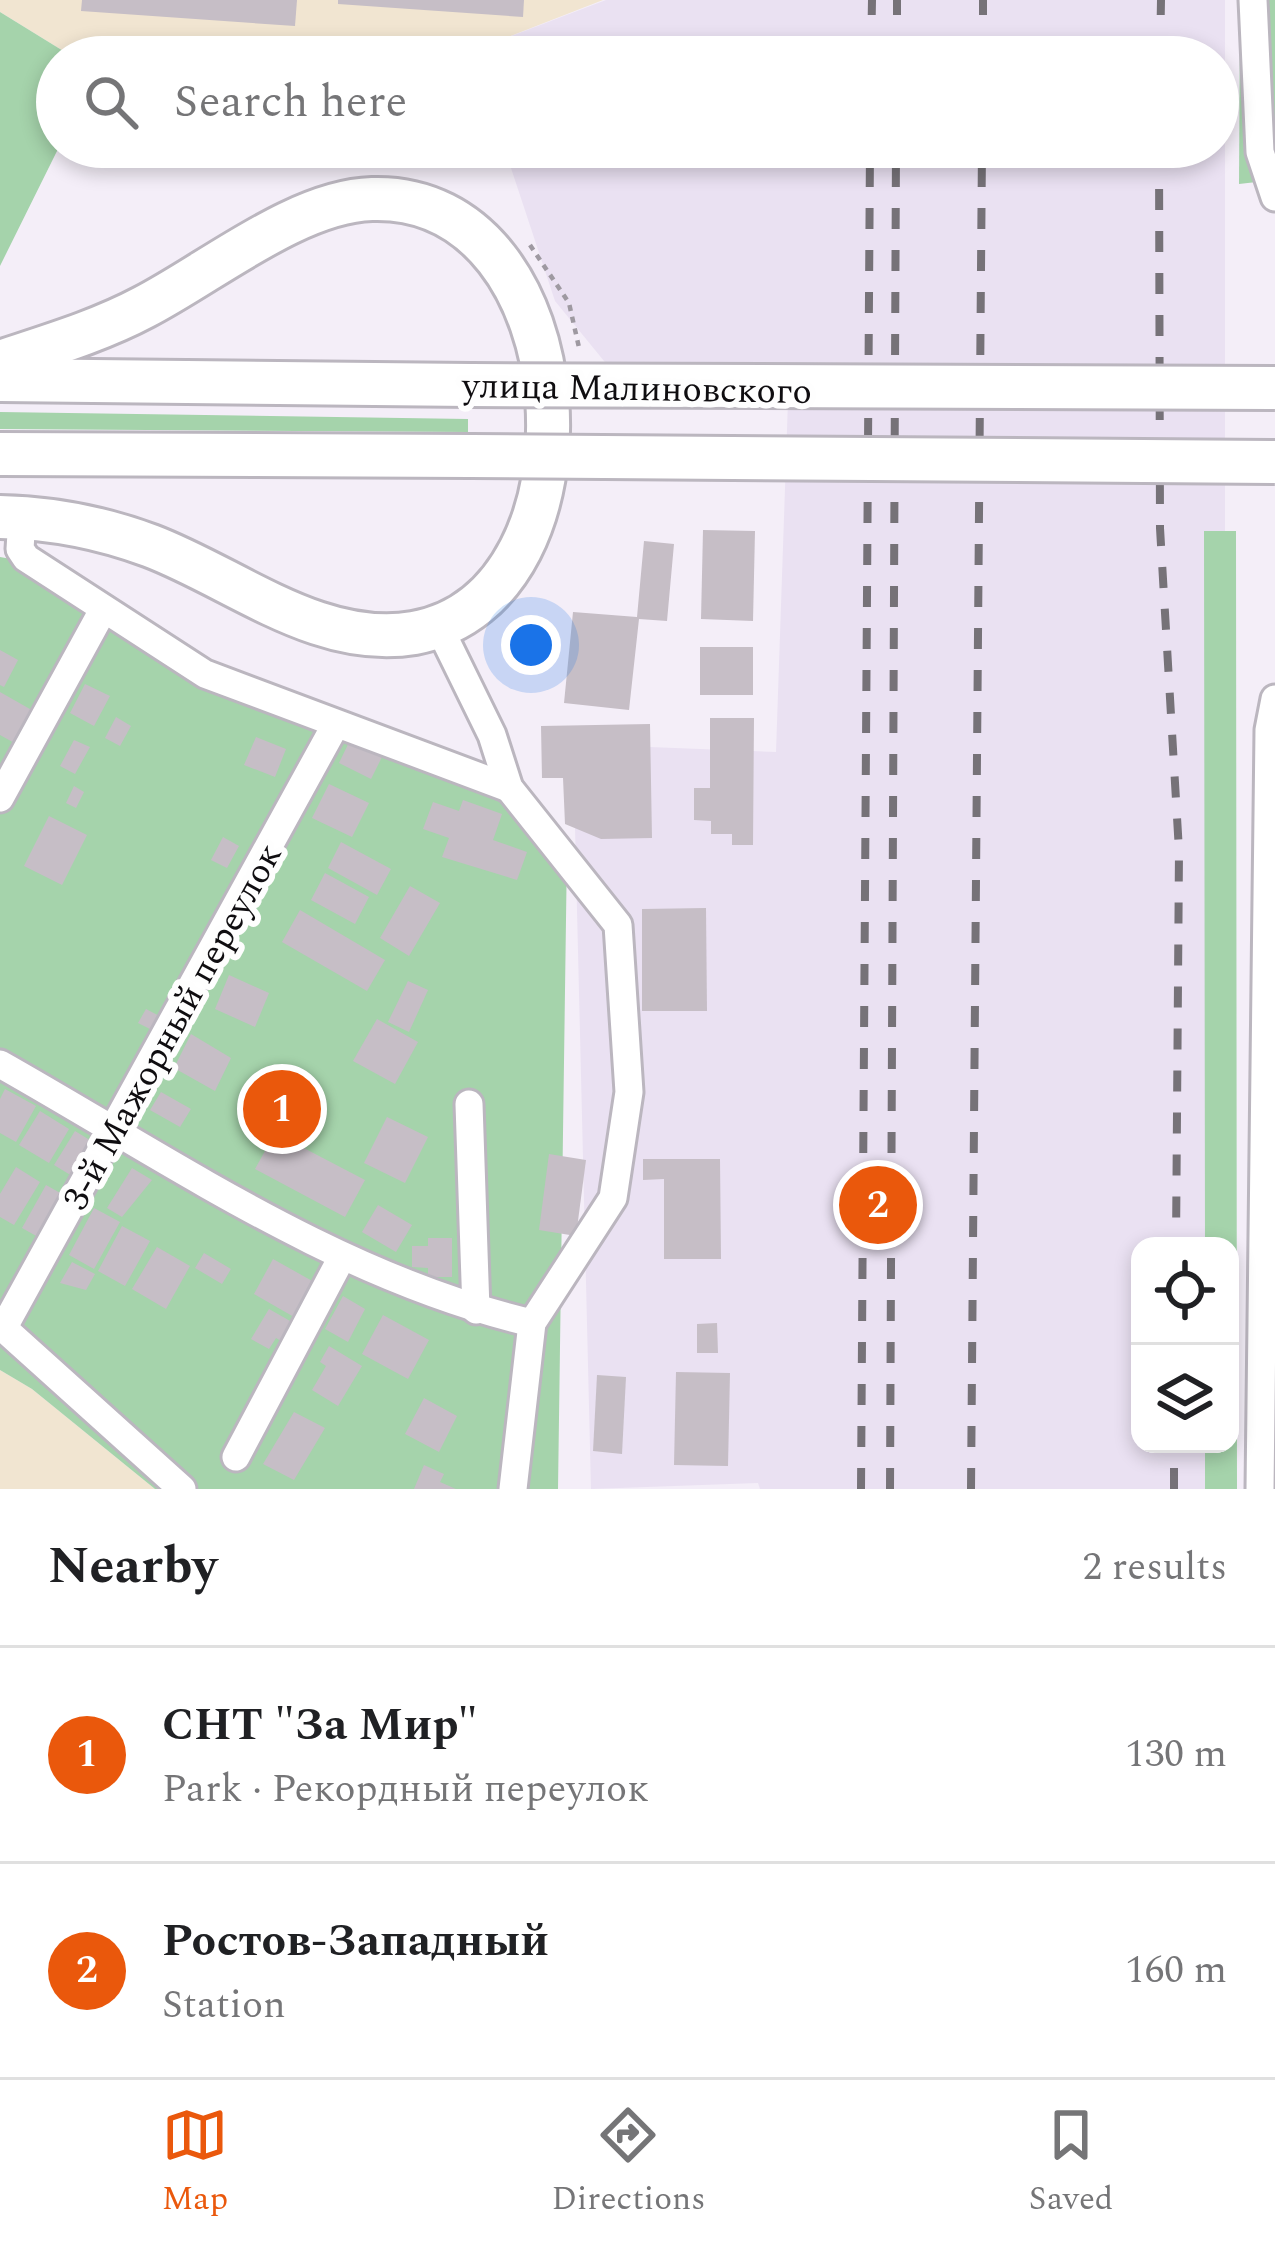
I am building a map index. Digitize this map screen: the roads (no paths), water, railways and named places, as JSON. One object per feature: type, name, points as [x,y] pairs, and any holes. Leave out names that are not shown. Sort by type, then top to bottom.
[{"type":"highway","points":[[0,362],[122,317],[314,212],[346,202],[404,202],[439,213],[469,230],[513,281],[538,340],[546,405],[545,465],[527,536],[514,562],[477,601],[439,627],[371,635],[336,629],[151,546],[106,532],[11,518]]},
{"type":"highway","name":"улица Малиновского","points":[[0,380],[1275,388]]},
{"type":"highway","name":"улица Малиновского","points":[[0,454],[1275,462]]},
{"type":"street","points":[[1253,0],[1260,152],[1275,197]]},
{"type":"street","points":[[11,518],[26,558],[205,674],[508,788]]},
{"type":"street","points":[[0,798],[103,610]]},
{"type":"street","points":[[439,627],[492,735],[508,788],[618,925],[629,1092],[614,1198],[532,1323],[513,1489]]},
{"type":"street","points":[[1260,1489],[1269,730],[1275,699]]},
{"type":"street","name":"3-й Мажорный переулок","points":[[2,1326],[117,1130],[336,724]]},
{"type":"street","points":[[0,1064],[342,1257],[476,1310],[532,1323]]},
{"type":"street","points":[[470,1103],[476,1310]]},
{"type":"street","points":[[236,1457],[342,1257]]},
{"type":"street","points":[[2,1326],[182,1489]]},
{"type":"railway","points":[[871,36],[872,0]]},
{"type":"railway","points":[[897,0],[897,36]]},
{"type":"railway","points":[[983,0],[983,36]]},
{"type":"railway","points":[[1160,36],[1161,0]]},
{"type":"railway","points":[[861,1489],[870,168]]},
{"type":"railway","points":[[890,1489],[896,168]]},
{"type":"railway","points":[[971,1489],[982,168]]},
{"type":"railway","points":[[1159,168],[1160,528],[1179,851],[1176,1237]]},
{"type":"railway","points":[[1174,1453],[1174,1489]]},
{"type":"place","name":"СНТ \"За Мир\"","points":[[282,1109]]},
{"type":"place","name":"Ростов-Западный","points":[[878,1205]]}]
